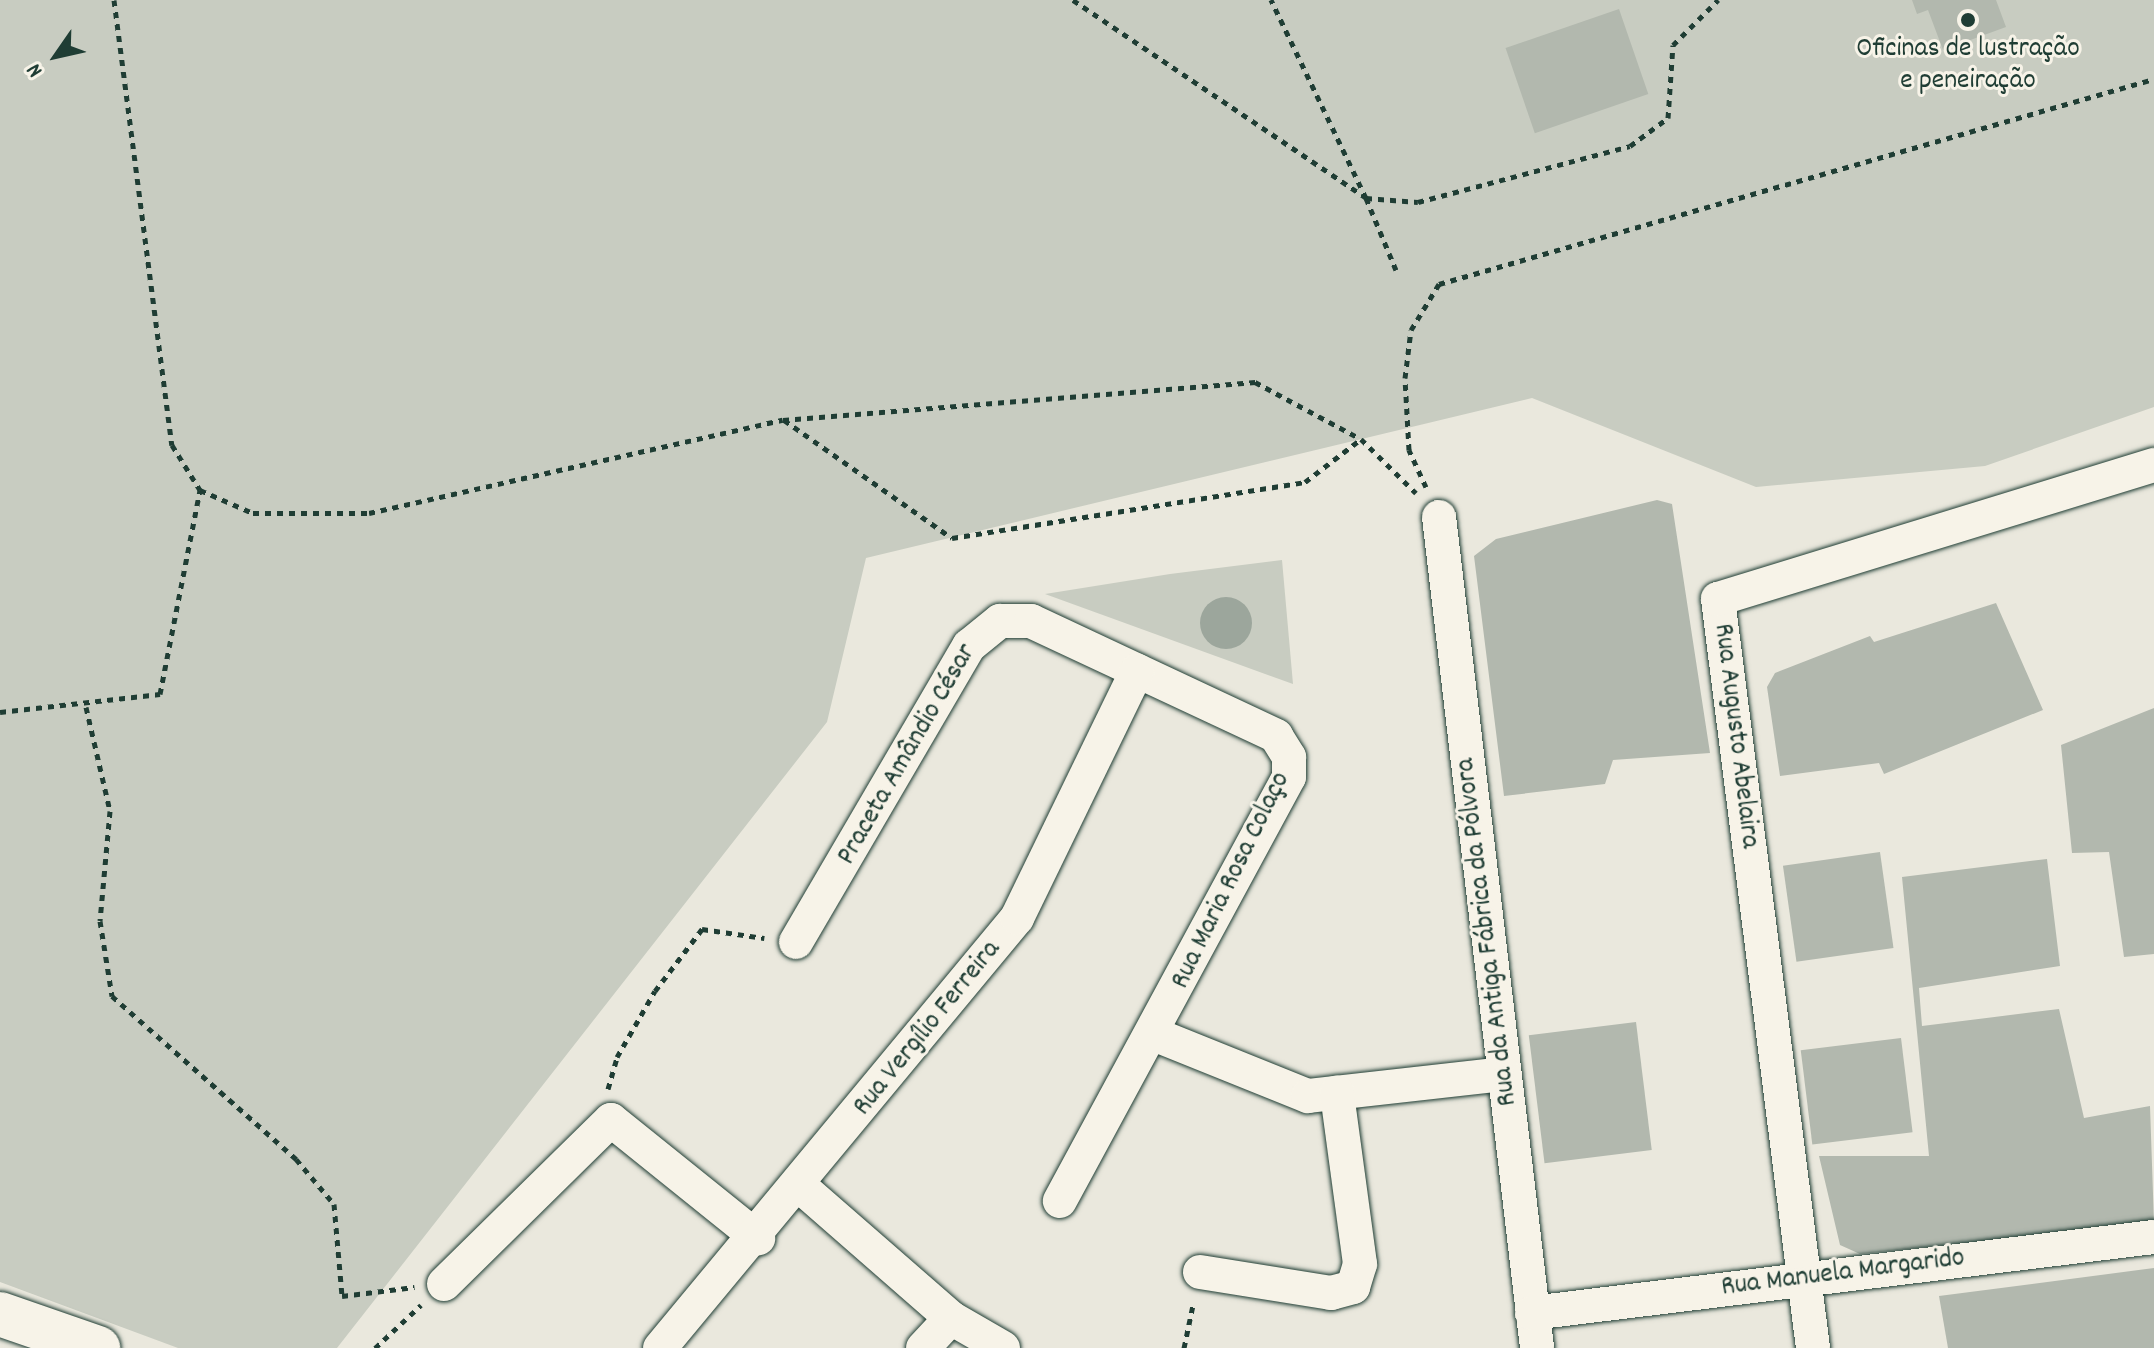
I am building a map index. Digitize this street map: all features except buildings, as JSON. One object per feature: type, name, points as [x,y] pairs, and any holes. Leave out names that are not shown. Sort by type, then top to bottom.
[{"type":"street","name":"Rua Augusto Abelaira","points":[[1804,1277],[1718,599],[2154,465]]},
{"type":"street","name":"Rua da Antiga Fábrica da Pólvora","points":[[1439,517],[1537,1348]]},
{"type":"street","name":"Praceta Amândio César","points":[[796,942],[981,632],[1011,618],[1031,621],[1137,671]]},
{"type":"street","name":"Rua Maria Rosa Colaço","points":[[1060,1201],[1156,1035],[1291,764],[1270,732],[1137,671]]},
{"type":"street","name":"Rua Vergílio Ferreira","points":[[660,1348],[801,1187],[1025,906],[1137,671]]},
{"type":"street","points":[[1156,1035],[1308,1096],[1504,1074]]},
{"type":"street","points":[[1200,1272],[1331,1293],[1353,1287],[1360,1264],[1337,1093]]},
{"type":"street","points":[[444,1284],[611,1120],[758,1238]]},
{"type":"street","points":[[801,1187],[951,1318],[1003,1348]]},
{"type":"street","name":"Rua Manuela Margarido","points":[[1532,1313],[1804,1277],[2154,1237]]},
{"type":"street","points":[[1804,1277],[1813,1348]]},
{"type":"street","points":[[0,1314],[98,1348]]},
{"type":"street","points":[[923,1348],[951,1318]]},
{"type":"path","points":[[114,0],[172,445],[200,490],[253,513],[369,513],[783,420],[1255,382],[1361,439],[1439,517]]},
{"type":"path","points":[[1073,0],[1366,198],[1418,202],[1630,146],[1668,118],[1673,45],[1718,0]]},
{"type":"path","points":[[1271,0],[1366,198],[1396,270]]},
{"type":"path","points":[[1439,517],[1409,450],[1405,378],[1411,330],[1439,284],[2154,79]]},
{"type":"path","points":[[783,420],[952,538],[1305,482],[1361,439]]},
{"type":"path","points":[[0,712],[86,707],[160,694],[200,490]]},
{"type":"path","points":[[86,707],[110,811],[100,921],[112,996],[296,1159],[334,1204],[342,1296],[444,1284]]},
{"type":"path","points":[[611,1120],[605,1100],[617,1057],[702,929],[796,942]]},
{"type":"path","points":[[1184,1348],[1200,1272]]},
{"type":"path","points":[[375,1348],[444,1284]]},
{"type":"shaded area","points":[[0,0],[2154,0],[2154,407],[1985,466],[1756,487],[1532,398],[866,558],[827,722],[337,1348],[178,1348],[0,1282]]},
{"type":"shaded area","points":[[1282,560],[1293,684],[1045,594],[1170,574]]},
{"type":"shaded area","points":[[1226,597],[1244,605],[1252,623],[1244,641],[1226,649],[1208,641],[1200,623],[1208,605]]},
{"type":"place","name":"Oficinas de lustração e peneiração","points":[[1968,20]]}]
